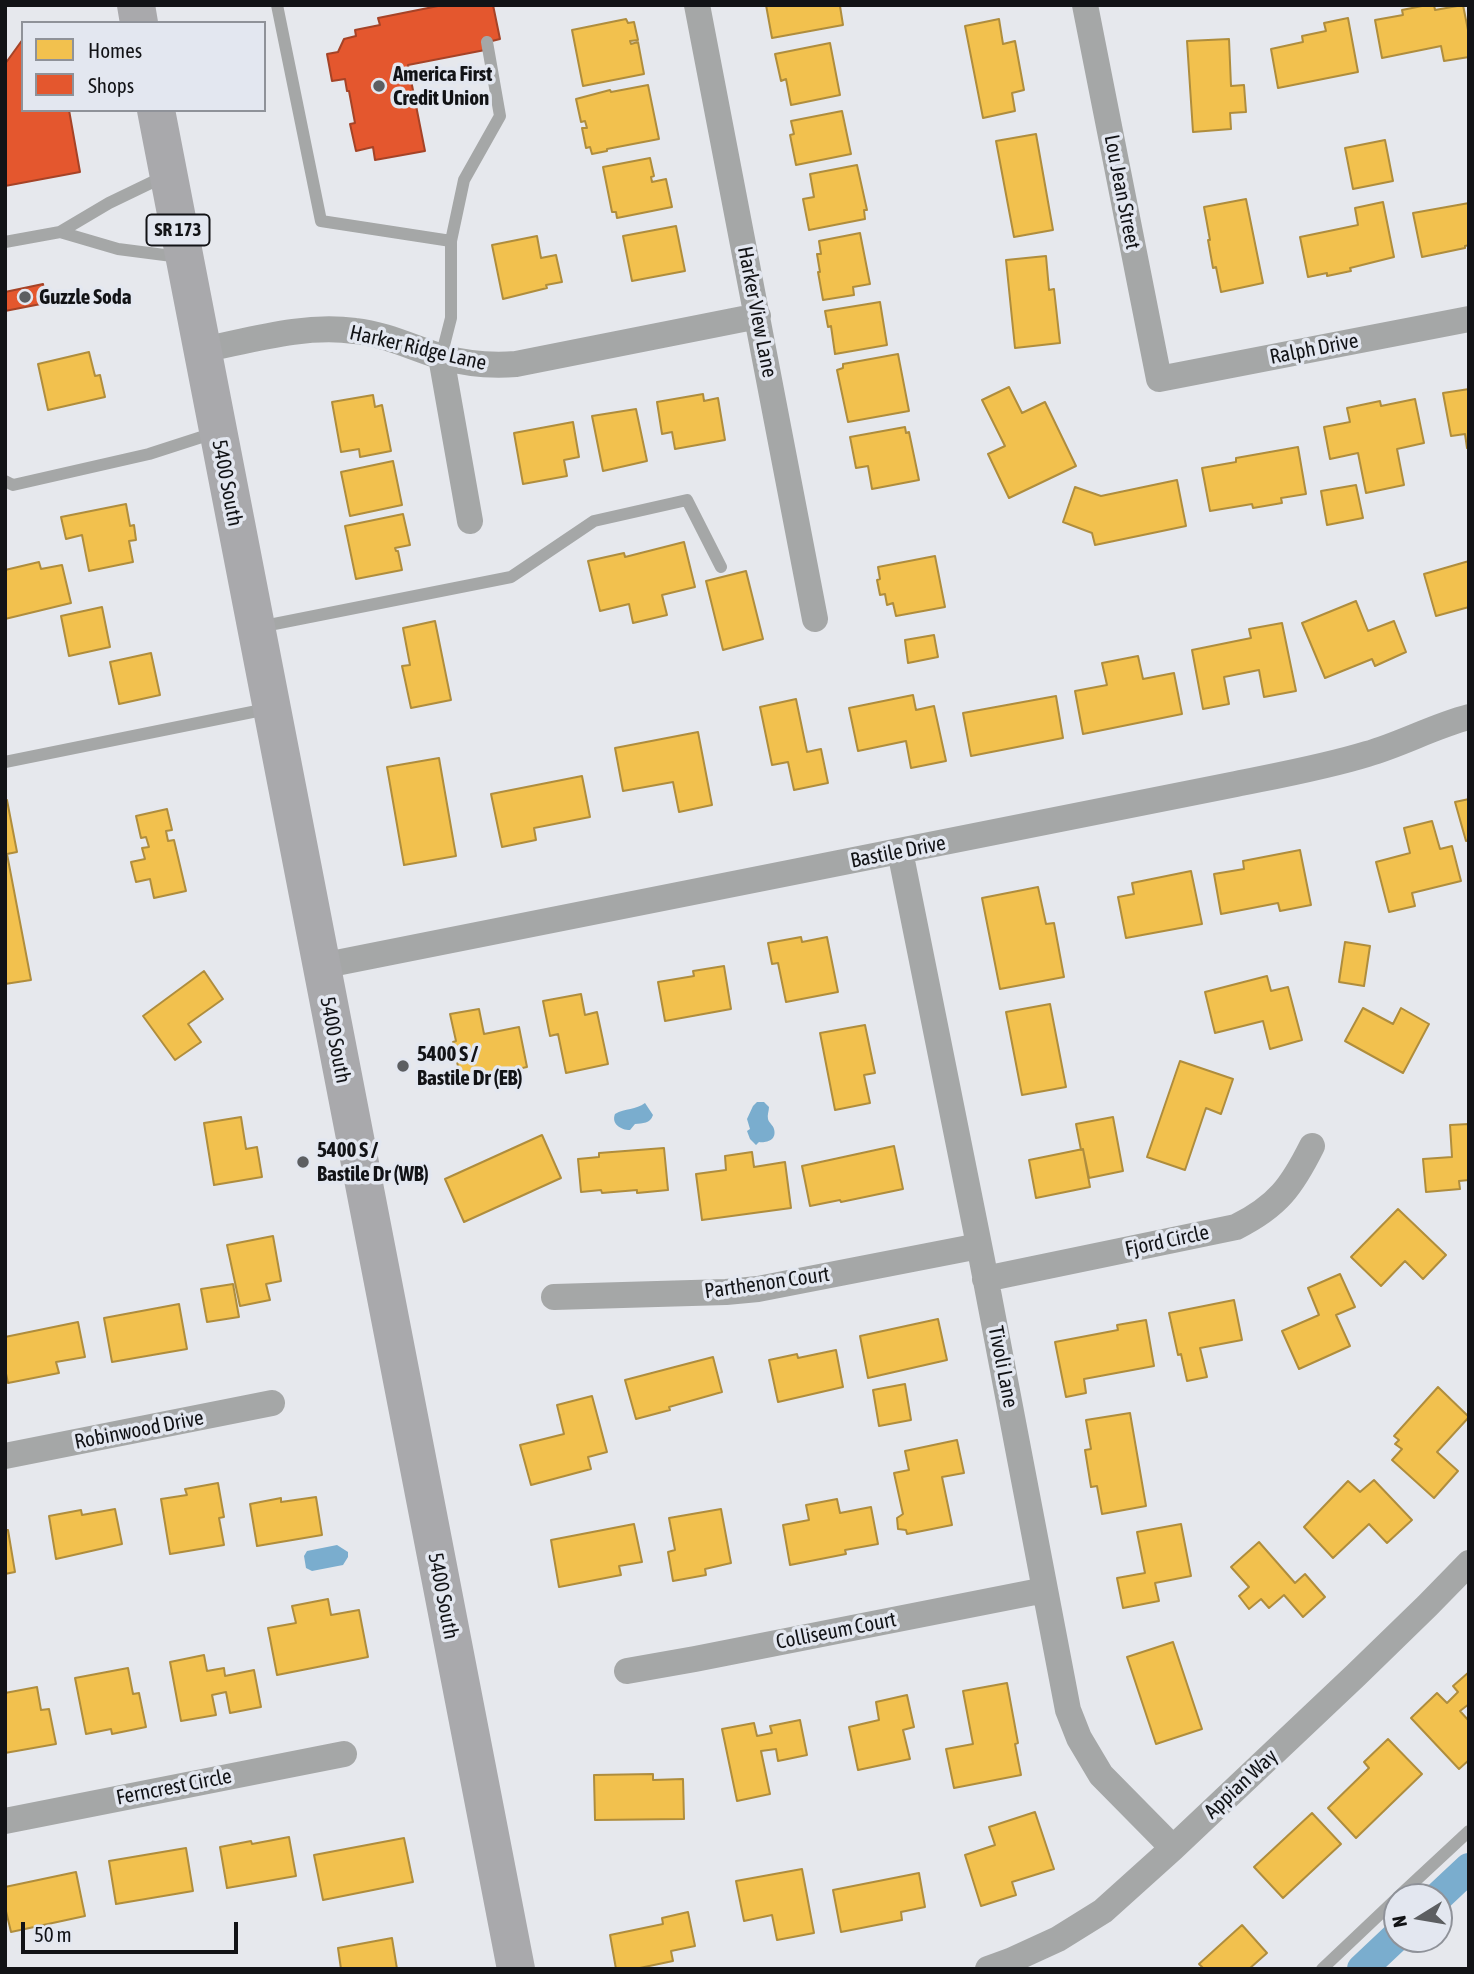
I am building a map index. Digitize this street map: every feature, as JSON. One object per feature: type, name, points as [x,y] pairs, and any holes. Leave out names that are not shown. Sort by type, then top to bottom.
[{"type":"main road","name":"5400 South","points":[[156,112],[516,1969]]},
{"type":"street","name":"Harker View Lane","points":[[697,5],[815,619]]},
{"type":"street","name":"Lou Jean Street","points":[[1085,5],[1159,379]]},
{"type":"street","name":"Harker Ridge Lane","points":[[202,350],[320,328],[356,331],[389,338],[466,363],[493,366],[516,364],[758,316]]},
{"type":"street","name":"Ralph Drive","points":[[1159,379],[1469,319]]},
{"type":"street","points":[[441,356],[470,521]]},
{"type":"street","name":"Bastile Drive","points":[[321,966],[1337,762],[1369,754],[1430,729],[1469,717]]},
{"type":"street","name":"Tivoli Lane","points":[[900,851],[1068,1710],[1079,1738],[1101,1775],[1173,1848]]},
{"type":"street","name":"Fjord Circle","points":[[985,1279],[1236,1227],[1258,1216],[1278,1200],[1297,1175],[1312,1146]]},
{"type":"street","name":"Parthenon Court","points":[[554,1297],[758,1289],[979,1246]]},
{"type":"street","name":"Robinwood Drive","points":[[5,1456],[272,1403]]},
{"type":"street","name":"Appian Way","points":[[988,1969],[1058,1939],[1103,1911],[1173,1848],[1469,1563]]},
{"type":"street","name":"Colliseum Court","points":[[626,1671],[1045,1590]]},
{"type":"street","name":"Ferncrest Circle","points":[[5,1821],[344,1754]]},
{"type":"lane","points":[[278,5],[321,221],[451,241]]},
{"type":"lane","points":[[441,356],[451,318],[451,241],[464,180],[500,116],[487,42]]},
{"type":"lane","points":[[5,242],[60,232],[109,203],[168,174]]},
{"type":"lane","points":[[60,232],[118,249],[184,257]]},
{"type":"lane","points":[[5,481],[13,485],[149,454],[217,431]]},
{"type":"lane","points":[[256,628],[511,577],[594,521],[687,500],[721,567]]},
{"type":"lane","points":[[5,762],[271,708]]},
{"type":"lane","points":[[1414,1883],[1469,1831]]},
{"type":"lane","points":[[1322,1969],[1383,1912]]},
{"type":"water","points":[[757,1102],[764,1102],[769,1107],[768,1119],[775,1133],[771,1140],[756,1145],[747,1131],[750,1129],[747,1119]]},
{"type":"water","points":[[645,1103],[653,1115],[648,1122],[635,1124],[630,1130],[620,1128],[614,1118],[615,1114]]},
{"type":"water","points":[[337,1545],[348,1552],[343,1565],[312,1571],[306,1568],[304,1556],[307,1551]]},
{"type":"building: Homes","points":[[766,5],[840,6],[843,25],[772,38]]},
{"type":"building: Homes","points":[[1434,5],[1435,10],[1463,5],[1469,35],[1469,57],[1444,61],[1441,46],[1382,58],[1375,20],[1403,15],[1402,10]]},
{"type":"building: Homes","points":[[1348,18],[1358,72],[1278,88],[1271,49],[1303,42],[1302,36],[1326,31],[1324,23]]},
{"type":"building: Homes","points":[[626,19],[628,23],[634,22],[638,40],[630,41],[631,44],[638,42],[644,74],[583,86],[572,30]]},
{"type":"building: Homes","points":[[999,19],[1003,44],[1015,41],[1024,90],[1012,93],[1015,111],[983,118],[965,26]]},
{"type":"building: Homes","points":[[1229,39],[1231,86],[1244,85],[1246,112],[1230,113],[1231,129],[1193,132],[1187,41]]},
{"type":"building: Homes","points":[[830,43],[840,95],[791,105],[786,79],[781,81],[775,54]]},
{"type":"building: Homes","points":[[648,85],[659,139],[592,154],[590,147],[586,148],[582,128],[587,128],[585,121],[581,122],[576,99],[610,90],[611,92]]},
{"type":"building: Homes","points":[[842,111],[851,154],[796,165],[790,135],[794,134],[791,121]]},
{"type":"building: Homes","points":[[1036,134],[1053,230],[1014,237],[996,141]]},
{"type":"building: Homes","points":[[1385,140],[1393,181],[1353,189],[1345,148]]},
{"type":"building: Homes","points":[[650,158],[654,176],[651,177],[652,182],[666,179],[672,207],[617,218],[616,212],[612,212],[603,167]]},
{"type":"building: Homes","points":[[857,165],[867,210],[864,210],[865,219],[809,230],[803,199],[814,197],[810,174]]},
{"type":"building: Homes","points":[[1246,199],[1263,283],[1221,292],[1216,267],[1213,268],[1204,207]]},
{"type":"building: Homes","points":[[1383,202],[1394,257],[1350,268],[1351,271],[1308,277],[1300,237],[1358,225],[1355,208]]},
{"type":"building: Homes","points":[[1469,203],[1469,245],[1422,257],[1413,213]]},
{"type":"building: Homes","points":[[676,226],[685,271],[632,281],[623,236]]},
{"type":"building: Homes","points":[[860,233],[870,284],[853,287],[854,295],[823,300],[818,272],[817,254],[821,254],[819,241]]},
{"type":"building: Homes","points":[[537,236],[541,258],[556,255],[562,282],[503,299],[492,245]]},
{"type":"building: Homes","points":[[1046,256],[1049,290],[1054,289],[1060,343],[1015,348],[1006,260]]},
{"type":"building: Homes","points":[[880,302],[887,345],[835,354],[831,326],[828,327],[825,311]]},
{"type":"building: Homes","points":[[89,352],[95,376],[100,375],[105,397],[48,410],[38,364]]},
{"type":"building: Homes","points":[[898,354],[909,411],[848,422],[837,370],[843,368],[843,364]]},
{"type":"building: Homes","points":[[1009,387],[1022,413],[1045,402],[1076,466],[1009,498],[988,454],[1005,446],[982,400]]},
{"type":"building: Homes","points":[[1469,389],[1467,448],[1465,434],[1451,436],[1443,393]]},
{"type":"building: Homes","points":[[703,394],[704,401],[718,398],[725,440],[675,449],[672,432],[662,434],[657,402]]},
{"type":"building: Homes","points":[[373,395],[375,407],[382,405],[391,451],[360,457],[359,449],[341,452],[332,402]]},
{"type":"building: Homes","points":[[1415,399],[1424,443],[1397,449],[1404,485],[1366,493],[1358,453],[1330,459],[1324,427],[1350,422],[1347,408],[1380,401],[1381,406]]},
{"type":"building: Homes","points":[[636,409],[647,461],[603,471],[592,416]]},
{"type":"building: Homes","points":[[573,422],[579,457],[564,460],[567,476],[523,484],[514,433]]},
{"type":"building: Homes","points":[[905,427],[906,433],[909,432],[919,480],[872,489],[868,466],[856,468],[850,437]]},
{"type":"building: Homes","points":[[1298,447],[1306,494],[1281,498],[1282,503],[1253,508],[1252,504],[1210,511],[1202,468],[1236,462],[1236,458]]},
{"type":"building: Homes","points":[[393,461],[402,505],[350,516],[341,472]]},
{"type":"building: Homes","points":[[1177,480],[1186,526],[1095,545],[1092,533],[1063,522],[1075,487],[1101,496]]},
{"type":"building: Homes","points":[[1356,485],[1363,518],[1327,525],[1321,491]]},
{"type":"building: Homes","points":[[126,504],[136,540],[129,541],[133,562],[89,571],[82,535],[66,539],[61,517]]},
{"type":"building: Homes","points":[[403,514],[410,545],[395,548],[402,570],[356,579],[345,526]]},
{"type":"building: Homes","points":[[684,542],[695,587],[662,595],[667,615],[633,623],[629,604],[600,611],[588,561],[624,553],[625,557]]},
{"type":"building: Homes","points":[[935,556],[945,607],[896,616],[893,603],[887,605],[885,594],[880,595],[878,567]]},
{"type":"building: Homes","points":[[1469,561],[1469,607],[1436,616],[1424,574]]},
{"type":"building: Homes","points":[[39,562],[41,569],[62,565],[71,603],[5,619],[5,570]]},
{"type":"building: Homes","points":[[746,571],[763,639],[723,650],[706,581]]},
{"type":"building: Homes","points":[[1356,601],[1368,631],[1394,621],[1406,652],[1375,666],[1372,659],[1325,678],[1302,623]]},
{"type":"building: Homes","points":[[102,607],[110,647],[69,656],[61,616]]},
{"type":"building: Homes","points":[[435,621],[451,700],[411,708],[402,666],[410,665],[403,628]]},
{"type":"building: Homes","points":[[1282,623],[1296,691],[1264,697],[1259,670],[1224,677],[1229,704],[1203,709],[1192,650],[1251,638],[1249,629]]},
{"type":"building: Homes","points":[[934,635],[938,657],[908,663],[905,640]]},
{"type":"building: Homes","points":[[151,653],[160,695],[119,704],[110,662]]},
{"type":"building: Homes","points":[[1138,656],[1143,679],[1174,673],[1182,714],[1083,734],[1075,691],[1107,685],[1102,663]]},
{"type":"building: Homes","points":[[913,695],[916,710],[934,706],[946,761],[911,768],[906,741],[858,751],[849,708]]},
{"type":"building: Homes","points":[[1056,696],[1063,738],[971,756],[963,713]]},
{"type":"building: Homes","points":[[796,699],[807,752],[821,749],[828,783],[794,790],[788,762],[772,765],[760,707]]},
{"type":"building: Homes","points":[[698,732],[712,805],[679,812],[673,782],[623,791],[615,748]]},
{"type":"building: Homes","points":[[439,758],[456,856],[404,865],[387,767]]},
{"type":"building: Homes","points":[[582,776],[590,817],[534,828],[536,840],[502,847],[491,794]]},
{"type":"building: Homes","points":[[1469,799],[1469,840],[1466,841],[1455,802]]},
{"type":"building: Homes","points":[[5,800],[17,852],[7,854],[31,980],[5,984]]},
{"type":"building: Homes","points":[[167,809],[172,830],[166,831],[168,841],[174,840],[186,891],[154,898],[150,879],[136,882],[131,862],[145,859],[142,848],[149,847],[146,837],[141,838],[136,816]]},
{"type":"building: Homes","points":[[1432,821],[1440,849],[1452,846],[1461,881],[1412,893],[1415,906],[1389,912],[1376,862],[1410,853],[1404,828]]},
{"type":"building: Homes","points":[[1300,850],[1311,905],[1280,911],[1278,903],[1221,914],[1214,874],[1244,869],[1243,861]]},
{"type":"building: Homes","points":[[1191,871],[1202,924],[1126,938],[1118,897],[1134,894],[1132,883]]},
{"type":"building: Homes","points":[[1038,887],[1046,924],[1054,923],[1064,977],[1000,989],[982,898]]},
{"type":"building: Homes","points":[[801,937],[802,942],[827,937],[838,992],[786,1002],[778,963],[772,964],[768,943]]},
{"type":"building: Homes","points":[[1345,942],[1370,946],[1364,986],[1339,982]]},
{"type":"building: Homes","points":[[724,966],[731,1009],[665,1021],[658,982],[694,976],[693,971]]},
{"type":"building: Homes","points":[[204,971],[223,999],[188,1024],[201,1042],[175,1060],[143,1016]]},
{"type":"building: Homes","points":[[1267,976],[1271,991],[1288,987],[1302,1040],[1270,1049],[1263,1021],[1215,1033],[1205,992]]},
{"type":"building: Homes","points":[[581,994],[585,1015],[597,1012],[608,1064],[566,1073],[558,1034],[550,1036],[543,1001]]},
{"type":"building: Homes","points":[[1050,1004],[1066,1087],[1022,1095],[1006,1012]]},
{"type":"building: Homes","points":[[1363,1008],[1393,1024],[1401,1008],[1429,1024],[1403,1073],[1345,1041]]},
{"type":"building: Homes","points":[[479,1009],[484,1034],[519,1027],[527,1067],[461,1081],[450,1014]]},
{"type":"building: Homes","points":[[865,1025],[875,1073],[864,1075],[870,1103],[835,1110],[820,1033]]},
{"type":"building: Homes","points":[[1180,1061],[1233,1079],[1221,1114],[1206,1108],[1185,1170],[1147,1157]]},
{"type":"building: Homes","points":[[241,1117],[246,1149],[257,1147],[262,1177],[214,1185],[204,1123]]},
{"type":"building: Homes","points":[[1113,1117],[1123,1171],[1089,1178],[1076,1124]]},
{"type":"building: Homes","points":[[1469,1124],[1469,1180],[1459,1181],[1460,1189],[1426,1192],[1423,1159],[1452,1157],[1450,1125]]},
{"type":"building: Homes","points":[[542,1135],[561,1178],[464,1222],[445,1179]]},
{"type":"building: Homes","points":[[894,1146],[903,1189],[810,1206],[802,1166]]},
{"type":"building: Homes","points":[[664,1148],[668,1190],[637,1193],[637,1190],[581,1192],[578,1159],[599,1157],[599,1153]]},
{"type":"building: Homes","points":[[1083,1149],[1090,1187],[1036,1198],[1029,1160]]},
{"type":"building: Homes","points":[[752,1152],[754,1167],[785,1162],[791,1208],[702,1220],[696,1174],[726,1170],[725,1156]]},
{"type":"building: Homes","points":[[1398,1209],[1446,1255],[1423,1279],[1405,1261],[1381,1286],[1351,1257]]},
{"type":"building: Homes","points":[[273,1236],[281,1281],[266,1284],[270,1300],[240,1306],[227,1245]]},
{"type":"building: Homes","points":[[1340,1274],[1355,1307],[1336,1315],[1350,1346],[1299,1369],[1282,1331],[1319,1315],[1308,1288]]},
{"type":"building: Homes","points":[[233,1284],[239,1317],[207,1322],[201,1289]]},
{"type":"building: Homes","points":[[1234,1300],[1242,1340],[1200,1348],[1207,1377],[1187,1381],[1169,1313]]},
{"type":"building: Homes","points":[[179,1304],[187,1349],[112,1362],[104,1318]]},
{"type":"building: Homes","points":[[938,1319],[947,1360],[868,1378],[860,1336]]},
{"type":"building: Homes","points":[[1146,1320],[1154,1366],[1084,1379],[1086,1393],[1066,1397],[1055,1342],[1118,1330],[1117,1325]]},
{"type":"building: Homes","points":[[78,1322],[85,1357],[56,1362],[59,1373],[8,1383],[5,1337]]},
{"type":"building: Homes","points":[[836,1350],[843,1387],[778,1402],[769,1360],[797,1354],[798,1358]]},
{"type":"building: Homes","points":[[713,1357],[722,1392],[636,1419],[625,1380]]},
{"type":"building: Homes","points":[[905,1384],[911,1420],[879,1426],[873,1390]]},
{"type":"building: Homes","points":[[1438,1387],[1469,1417],[1437,1452],[1458,1471],[1434,1498],[1392,1460],[1402,1449],[1395,1444],[1399,1440],[1394,1436]]},
{"type":"building: Homes","points":[[592,1396],[607,1452],[588,1457],[591,1469],[531,1485],[520,1445],[564,1434],[557,1405]]},
{"type":"building: Homes","points":[[1130,1413],[1146,1506],[1102,1514],[1097,1486],[1091,1487],[1085,1450],[1091,1449],[1086,1420]]},
{"type":"building: Homes","points":[[957,1440],[964,1473],[942,1477],[952,1525],[907,1534],[906,1530],[898,1529],[897,1518],[903,1514],[894,1473],[909,1470],[905,1451]]},
{"type":"building: Homes","points":[[1374,1480],[1412,1520],[1387,1543],[1369,1524],[1333,1558],[1304,1527],[1348,1481],[1360,1492]]},
{"type":"building: Homes","points":[[218,1483],[224,1517],[219,1518],[224,1545],[170,1554],[161,1499],[187,1495],[185,1489]]},
{"type":"building: Homes","points":[[316,1497],[322,1535],[257,1546],[250,1504],[281,1498],[281,1502]]},
{"type":"building: Homes","points":[[837,1499],[840,1513],[871,1507],[878,1544],[845,1550],[846,1554],[790,1565],[783,1525],[809,1520],[806,1505]]},
{"type":"building: Homes","points":[[115,1509],[122,1544],[56,1559],[49,1516],[81,1510],[82,1515]]},
{"type":"building: Homes","points":[[721,1509],[731,1563],[705,1569],[706,1575],[673,1581],[668,1552],[675,1550],[669,1518]]},
{"type":"building: Homes","points":[[634,1524],[642,1562],[619,1566],[621,1575],[559,1587],[551,1540]]},
{"type":"building: Homes","points":[[1181,1524],[1191,1576],[1155,1583],[1159,1601],[1123,1608],[1117,1578],[1145,1573],[1137,1532]]},
{"type":"building: Homes","points":[[5,1530],[8,1530],[15,1572],[5,1574]]},
{"type":"building: Homes","points":[[1259,1542],[1295,1583],[1305,1574],[1325,1597],[1303,1617],[1284,1595],[1269,1608],[1261,1599],[1249,1609],[1239,1596],[1249,1587],[1231,1567]]},
{"type":"building: Homes","points":[[328,1599],[331,1615],[359,1610],[368,1657],[277,1675],[268,1628],[296,1623],[292,1606]]},
{"type":"building: Homes","points":[[1173,1642],[1202,1729],[1156,1744],[1127,1657]]},
{"type":"building: Homes","points":[[204,1655],[207,1671],[224,1668],[225,1676],[254,1670],[261,1707],[230,1713],[226,1692],[212,1695],[216,1715],[181,1721],[170,1662]]},
{"type":"building: Homes","points":[[128,1668],[133,1694],[139,1693],[146,1727],[112,1734],[111,1729],[86,1734],[75,1678]]},
{"type":"building: Homes","points":[[1469,1672],[1469,1704],[1460,1711],[1469,1721],[1469,1760],[1459,1769],[1411,1718],[1437,1693],[1447,1703],[1458,1692],[1453,1686]]},
{"type":"building: Homes","points":[[1007,1683],[1021,1775],[954,1788],[946,1749],[973,1744],[963,1691]]},
{"type":"building: Homes","points":[[37,1687],[41,1710],[49,1709],[56,1744],[5,1753],[5,1693]]},
{"type":"building: Homes","points":[[907,1695],[914,1727],[903,1730],[910,1759],[858,1770],[849,1727],[879,1720],[876,1702]]},
{"type":"building: Homes","points":[[800,1720],[807,1755],[778,1761],[776,1749],[761,1751],[770,1794],[737,1801],[722,1729],[754,1723],[757,1736],[772,1733],[770,1726]]},
{"type":"building: Homes","points":[[1388,1739],[1422,1774],[1356,1838],[1328,1808],[1369,1768],[1364,1762]]},
{"type":"building: Homes","points":[[653,1774],[653,1780],[683,1779],[684,1819],[595,1820],[594,1775]]},
{"type":"building: Homes","points":[[1035,1812],[1054,1869],[1012,1882],[1016,1895],[981,1906],[965,1855],[995,1845],[989,1827]]},
{"type":"building: Homes","points":[[1312,1813],[1341,1844],[1283,1898],[1254,1867]]},
{"type":"building: Homes","points":[[289,1837],[296,1876],[227,1888],[220,1847]]},
{"type":"building: Homes","points":[[404,1838],[413,1882],[323,1900],[314,1855]]},
{"type":"building: Homes","points":[[186,1848],[193,1891],[116,1904],[109,1861]]},
{"type":"building: Homes","points":[[802,1869],[814,1933],[777,1940],[772,1915],[744,1921],[736,1881]]},
{"type":"building: Homes","points":[[76,1872],[85,1916],[11,1932],[5,1907],[5,1887]]},
{"type":"building: Homes","points":[[919,1873],[925,1907],[901,1912],[902,1920],[841,1932],[833,1890]]},
{"type":"building: Homes","points":[[688,1912],[695,1946],[671,1951],[673,1961],[635,1969],[616,1969],[610,1935],[663,1924],[662,1918]]},
{"type":"building: Homes","points":[[1242,1925],[1267,1953],[1249,1969],[1204,1969],[1199,1964]]},
{"type":"building: Homes","points":[[392,1938],[397,1969],[341,1969],[338,1948]]},
{"type":"building: Shops","name":"America First Credit Union","points":[[443,5],[493,5],[500,39],[484,43],[485,50],[408,65],[425,151],[375,160],[373,147],[356,151],[350,124],[355,123],[349,91],[345,79],[332,81],[327,54],[338,52],[344,39],[356,36],[355,30],[380,25],[378,18]]},
{"type":"building: Shops","points":[[21,42],[21,112],[69,112],[80,172],[5,186],[5,64]]},
{"type":"building: Shops","name":"Guzzle Soda","points":[[43,284],[46,303],[5,311],[5,292]]},
{"type":"waterway","points":[[1453,1883],[1469,1868]]},
{"type":"waterway","points":[[1362,1969],[1383,1949]]},
{"type":"place","name":"America First Credit Union","points":[[379,86]]},
{"type":"place","name":"Guzzle Soda","points":[[25,297]]},
{"type":"place","name":"5400 S / Bastile Dr (EB)","points":[[403,1066]]},
{"type":"place","name":"5400 S / Bastile Dr (WB)","points":[[303,1162]]}]
